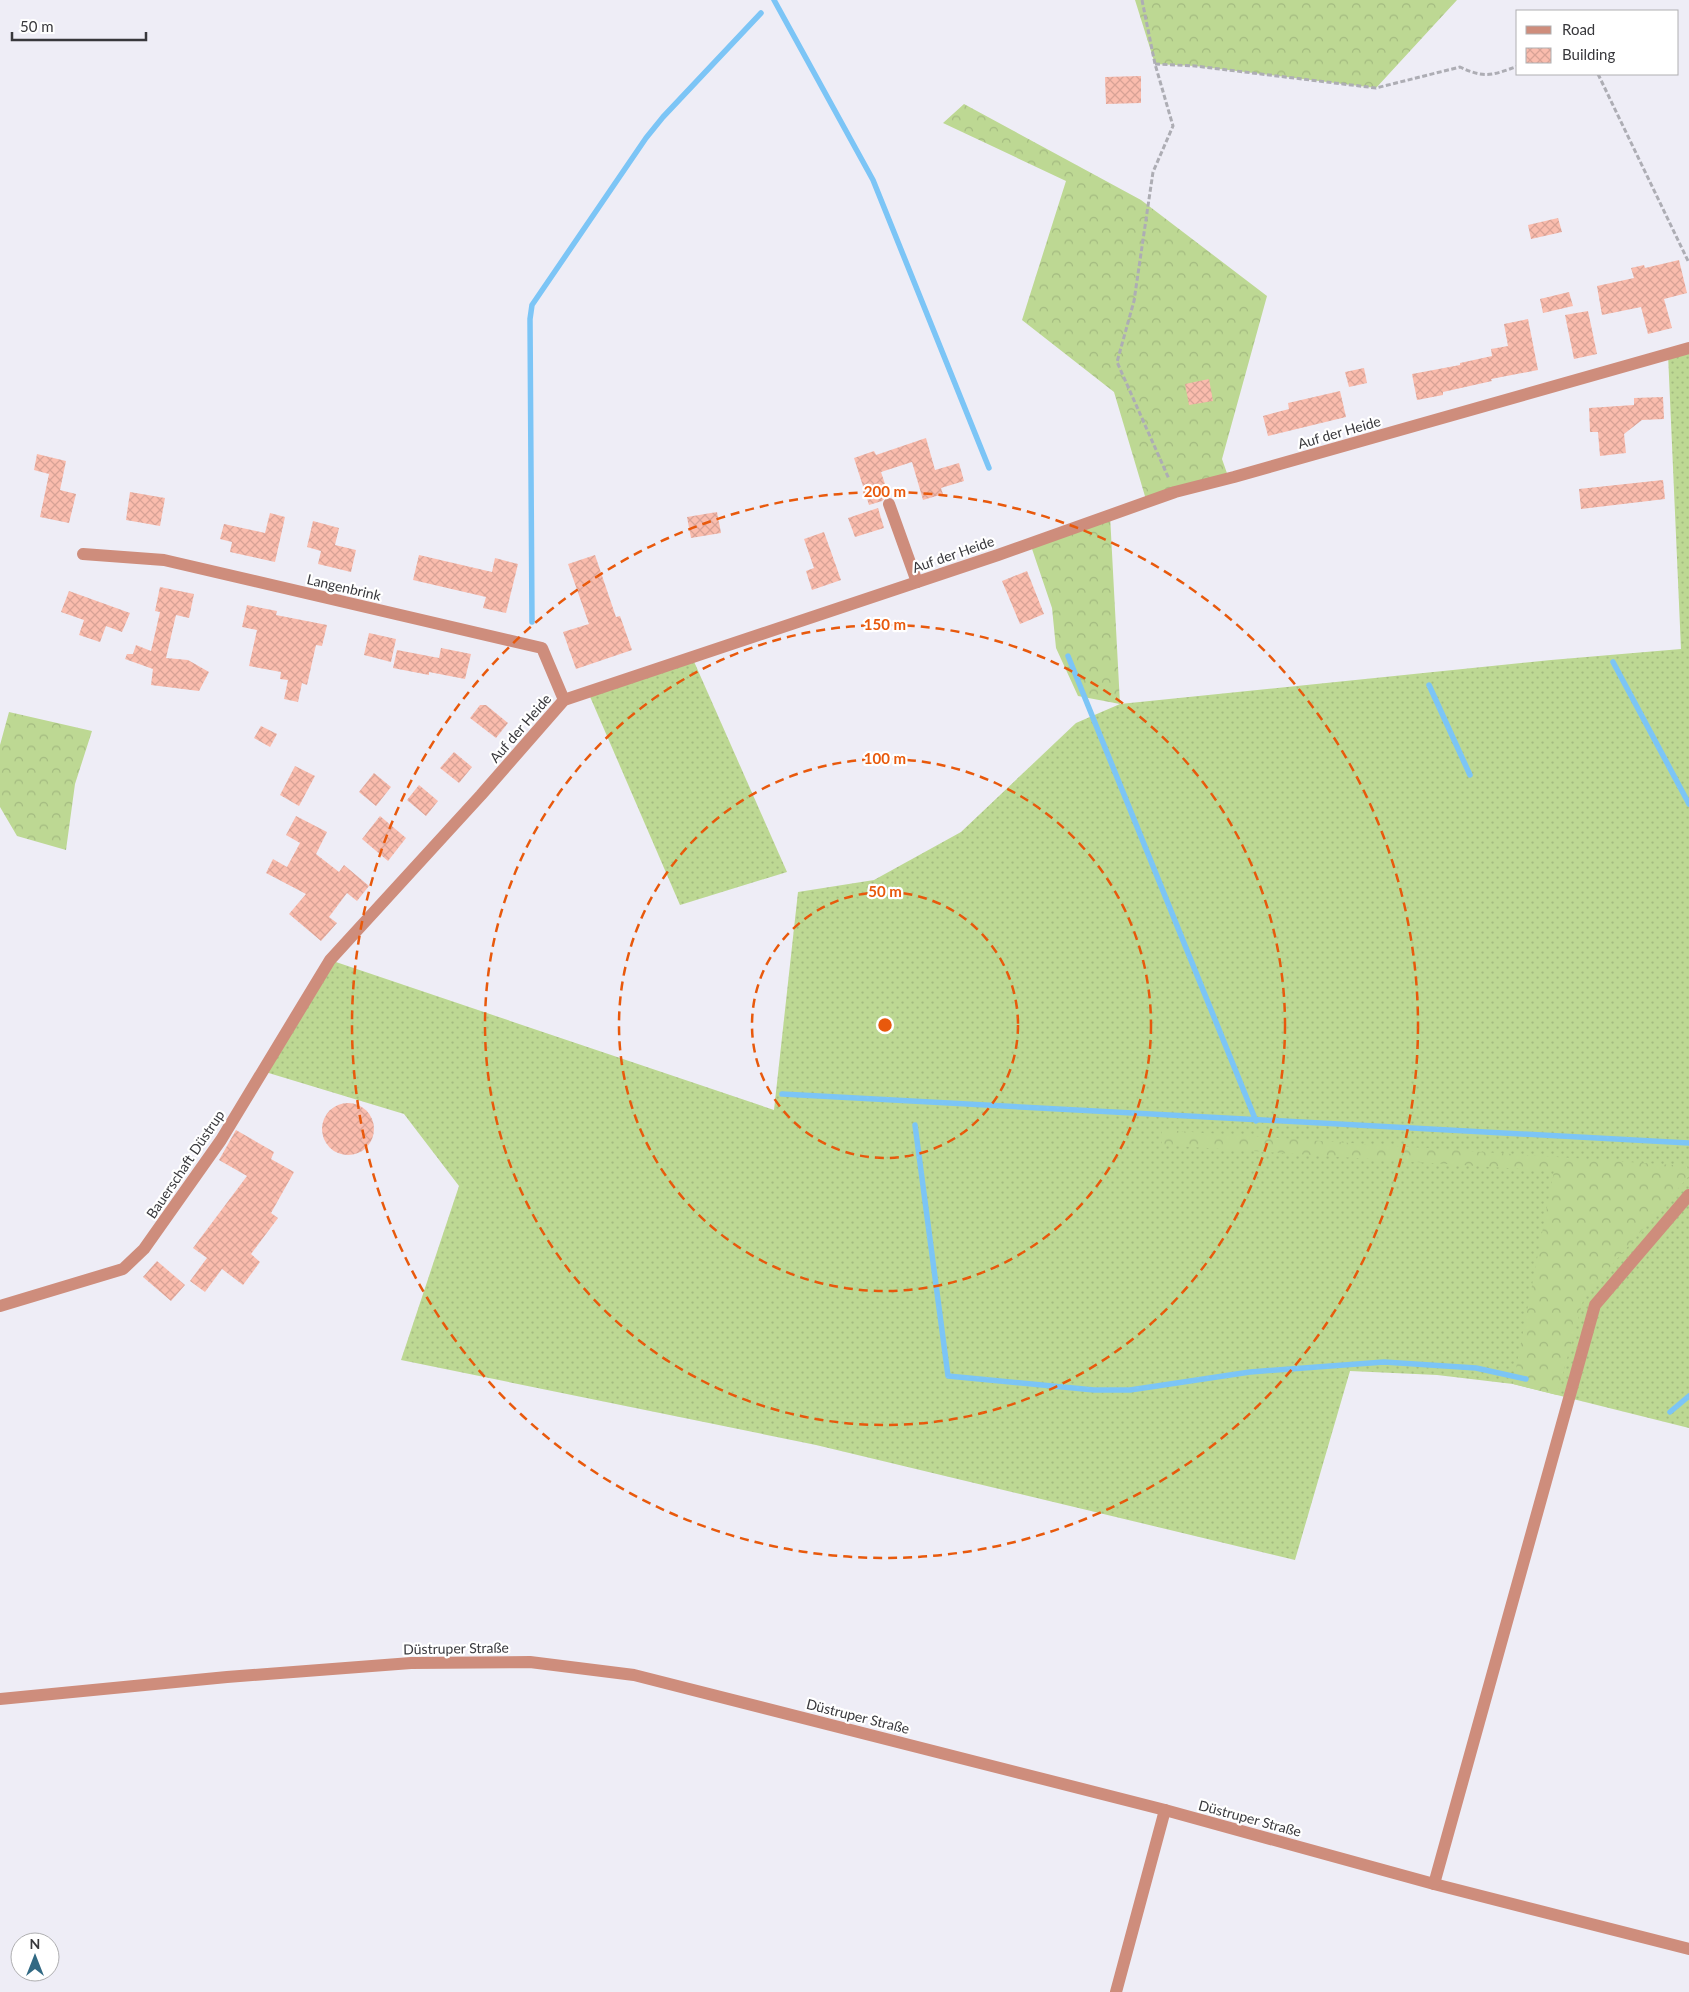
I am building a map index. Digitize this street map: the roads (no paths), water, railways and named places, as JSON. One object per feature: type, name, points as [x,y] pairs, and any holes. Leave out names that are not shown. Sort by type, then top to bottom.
[{"type":"street","name":"Auf der Heide","points":[[330,960],[481,795],[564,700],[918,582],[1175,492],[1689,348]]},
{"type":"street","points":[[889,504],[918,582]]},
{"type":"street","name":"Langenbrink","points":[[83,554],[164,560],[542,648],[564,700]]},
{"type":"street","name":"Bauerschaft Düstrup","points":[[0,1306],[123,1269],[144,1248],[221,1140],[330,960]]},
{"type":"street","points":[[1434,1884],[1595,1305],[1689,1195]]},
{"type":"street","name":"Düstruper Straße","points":[[0,1699],[227,1677],[411,1663],[530,1662],[634,1675],[1165,1810],[1434,1884],[1689,1949]]},
{"type":"street","points":[[1116,1992],[1165,1810]]},
{"type":"waterway","points":[[774,0],[873,180],[989,468]]},
{"type":"waterway","points":[[532,622],[530,319],[532,305],[646,138],[663,117],[761,13]]},
{"type":"waterway","points":[[1068,656],[1256,1121]]},
{"type":"waterway","points":[[1613,662],[1689,804]]},
{"type":"waterway","points":[[1429,685],[1470,775]]},
{"type":"waterway","points":[[782,1094],[1689,1143]]},
{"type":"waterway","points":[[915,1125],[948,1376],[1094,1390],[1130,1390],[1250,1372],[1384,1362],[1476,1368],[1526,1379]]},
{"type":"waterway","points":[[1670,1412],[1689,1396]]}]
